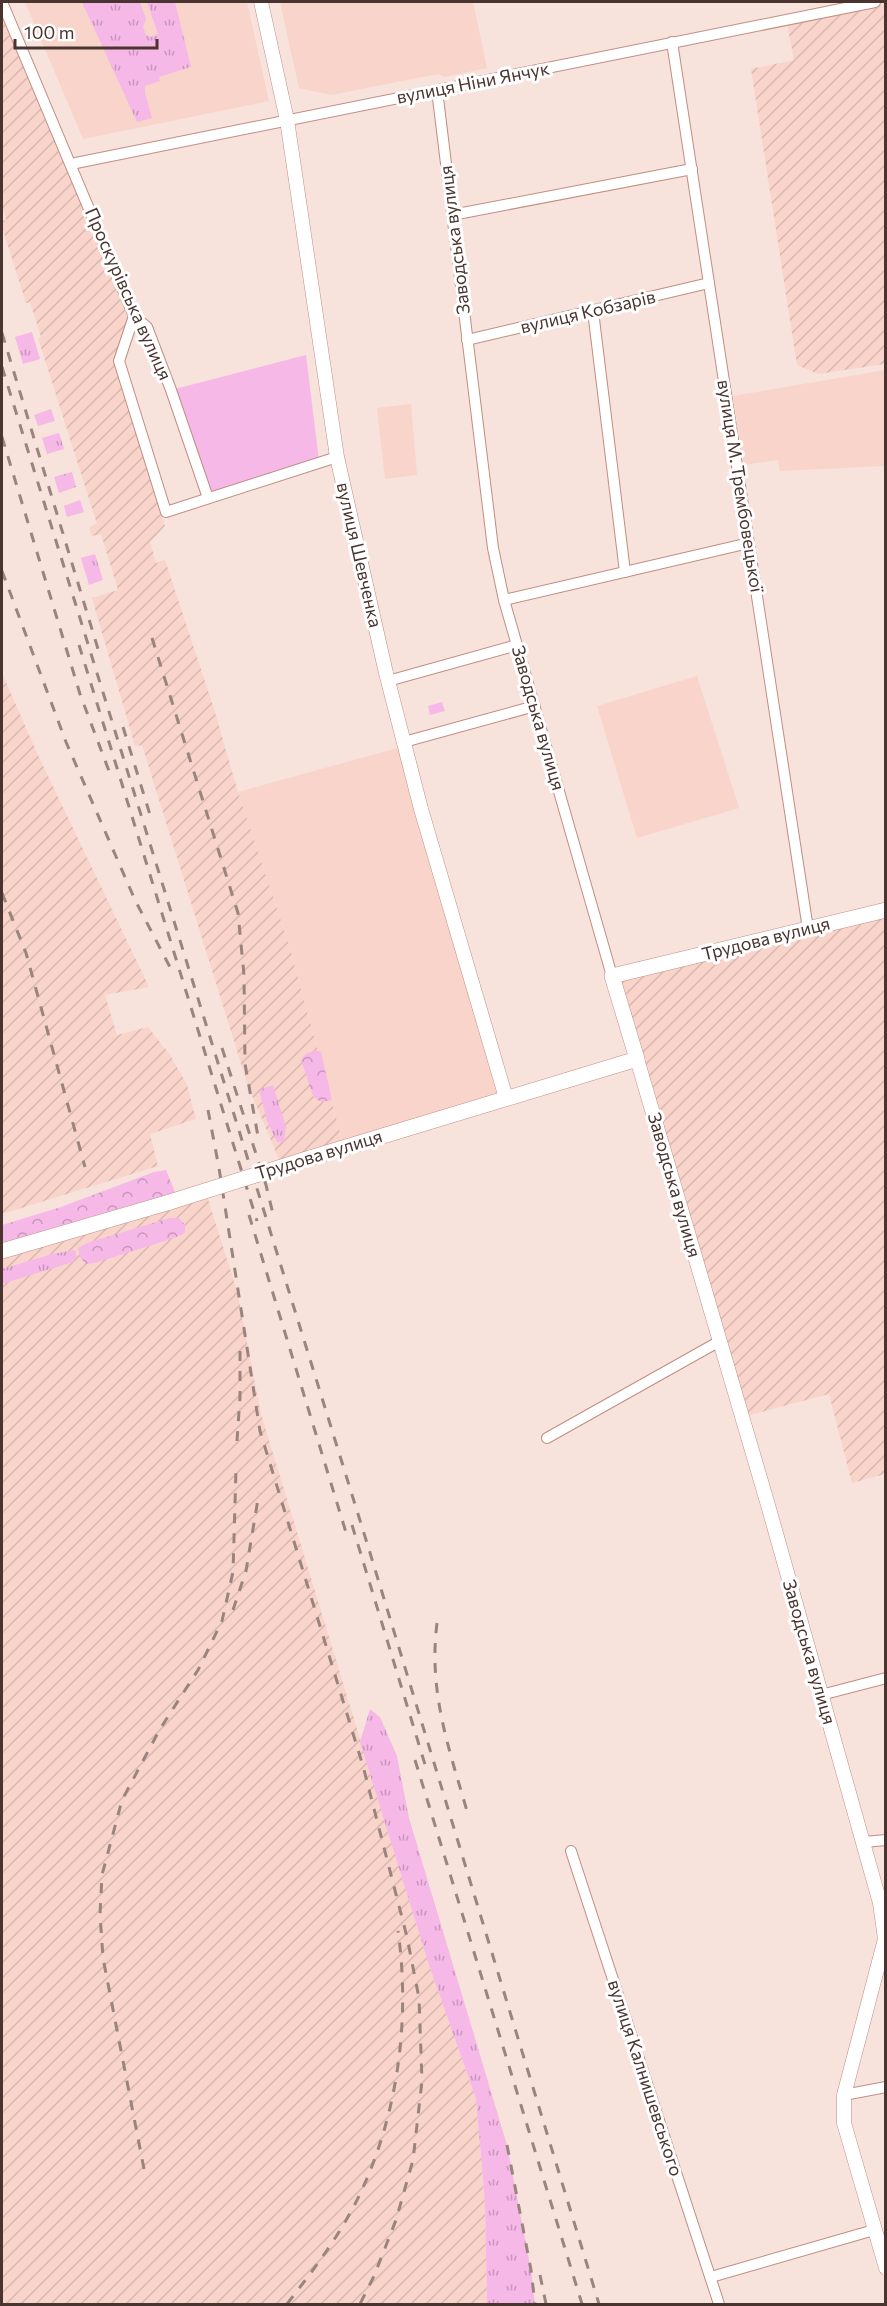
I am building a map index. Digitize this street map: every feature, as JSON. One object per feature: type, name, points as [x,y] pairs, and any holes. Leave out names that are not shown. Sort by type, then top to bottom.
[{"type":"main road","name":"Трудова вулиця","points":[[612,976],[885,910]]},
{"type":"main road","name":"Заводська вулиця","points":[[612,976],[637,1059]]},
{"type":"main road","name":"Трудова вулиця","points":[[2,1251],[637,1059]]},
{"type":"street","name":"Проскурівська вулиця","points":[[2,2],[134,316],[147,327],[208,498]]},
{"type":"street","name":"вулиця Шевченка","points":[[261,2],[287,120],[337,457],[404,742],[506,1098]]},
{"type":"street","name":"вулиця Ніни Янчук","points":[[71,164],[875,2]]},
{"type":"street","name":"вулиця М. Трембовецької","points":[[672,42],[808,929]]},
{"type":"street","name":"Заводська вулиця","points":[[437,90],[493,548],[504,600],[612,976]]},
{"type":"street","points":[[452,215],[692,169]]},
{"type":"street","name":"вулиця Кобзарів","points":[[468,340],[709,283]]},
{"type":"street","points":[[593,310],[625,572]]},
{"type":"street","points":[[134,316],[119,361],[166,512],[337,457]]},
{"type":"street","points":[[504,600],[749,543]]},
{"type":"street","points":[[388,681],[517,645]]},
{"type":"street","points":[[404,742],[535,706]]},
{"type":"street","name":"Заводська вулиця","points":[[637,1059],[768,1505],[880,1903],[885,1939],[844,2095],[844,2123],[885,2268]]},
{"type":"street","points":[[547,1438],[720,1341]]},
{"type":"street","points":[[821,1695],[885,1678]]},
{"type":"street","points":[[864,1842],[885,1840]]},
{"type":"street","name":"вулиця Калнишевського","points":[[571,1851],[719,2304]]},
{"type":"street","points":[[844,2095],[885,2087]]},
{"type":"street","points":[[711,2277],[874,2230]]},
{"type":"shaded area","points":[[25,2],[247,2],[269,101],[83,139]]},
{"type":"shaded area","points":[[280,2],[473,2],[487,68],[445,77],[438,74],[331,95],[299,88]]},
{"type":"shaded area","points":[[885,4],[885,364],[818,374],[797,365],[751,69],[794,60],[787,24]]},
{"type":"shaded area","points":[[2,14],[129,316],[114,361],[165,526],[150,542],[156,563],[165,560],[214,709],[238,792],[289,945],[343,1143],[280,1162],[248,1086],[142,745],[135,746],[92,598],[118,590],[101,534],[92,536],[89,527],[97,524],[38,338],[41,337],[30,302],[26,303],[2,227],[2,221],[6,220],[2,206]]},
{"type":"shaded area","points":[[885,370],[885,466],[780,471],[778,460],[744,465],[733,396]]},
{"type":"shaded area","points":[[411,404],[417,475],[385,479],[377,408]]},
{"type":"shaded area","points":[[2,673],[37,753],[149,987],[105,995],[117,1035],[148,1027],[170,1055],[187,1085],[196,1119],[150,1134],[158,1166],[2,1214]]},
{"type":"shaded area","points":[[697,676],[739,808],[637,838],[597,706]]},
{"type":"shaded area","points":[[401,747],[501,1095],[343,1143],[289,945],[238,792]]},
{"type":"shaded area","points":[[885,910],[885,1474],[852,1483],[829,1394],[742,1417],[612,976]]},
{"type":"shaded area","points":[[206,1193],[237,1291],[261,1414],[429,1965],[476,2099],[485,2202],[487,2304],[2,2304],[2,1255]]},
{"type":"green space","points":[[82,2],[140,2],[146,19],[143,27],[146,35],[151,37],[158,34],[147,2],[175,2],[191,67],[159,77],[160,81],[145,86],[152,118],[137,122]]},
{"type":"green space","points":[[32,332],[40,359],[23,364],[15,337]]},
{"type":"green space","points":[[306,355],[319,461],[208,498],[171,390]]},
{"type":"green space","points":[[51,409],[55,421],[38,426],[34,415]]},
{"type":"green space","points":[[59,433],[64,449],[47,454],[42,438]]},
{"type":"green space","points":[[72,472],[76,487],[59,493],[54,477]]},
{"type":"green space","points":[[80,500],[84,512],[67,517],[64,506]]},
{"type":"green space","points":[[95,554],[103,580],[89,585],[81,558]]},
{"type":"green space","points":[[442,702],[445,711],[430,715],[428,706]]},
{"type":"green space","points":[[315,1050],[321,1052],[332,1100],[317,1100],[313,1096],[301,1060],[306,1054]]},
{"type":"green space","points":[[273,1085],[286,1127],[284,1142],[277,1142],[267,1121],[259,1090]]},
{"type":"green space","points":[[166,1170],[175,1192],[2,1243],[2,1225],[61,1207],[154,1172]]},
{"type":"green space","points":[[169,1218],[179,1218],[185,1225],[185,1233],[95,1263],[86,1264],[80,1257],[78,1248],[87,1243]]},
{"type":"green space","points":[[75,1250],[77,1257],[73,1262],[2,1284],[2,1269],[52,1254]]},
{"type":"green space","points":[[370,1709],[380,1717],[397,1756],[409,1818],[507,2145],[531,2270],[535,2304],[487,2304],[485,2202],[476,2099],[429,1965],[360,1742]]},
{"type":"railway","points":[[2,333],[98,649]]},
{"type":"railway","points":[[2,367],[367,1543],[599,2304]]},
{"type":"railway","points":[[2,437],[80,694],[109,771]]},
{"type":"railway","points":[[2,571],[66,742],[135,900],[173,973]]},
{"type":"railway","points":[[152,638],[238,913],[244,975],[245,1064],[259,1142]]},
{"type":"railway","points":[[79,645],[257,1221]]},
{"type":"railway","points":[[123,727],[151,818]]},
{"type":"railway","points":[[2,893],[26,953],[85,1167]]},
{"type":"railway","points":[[222,1048],[266,1185],[273,1214]]},
{"type":"railway","points":[[208,1110],[260,1431],[363,1766],[407,1937],[419,1998],[422,2081],[413,2160],[396,2220],[374,2276],[360,2304]]},
{"type":"railway","points":[[249,1215],[348,1539]]},
{"type":"railway","points":[[237,1441],[240,1348]]},
{"type":"railway","points":[[144,2169],[103,1958],[100,1914],[102,1875],[122,1800],[160,1729],[198,1670],[222,1621],[233,1572],[236,1469]]},
{"type":"railway","points":[[233,1610],[246,1571],[259,1493]]},
{"type":"railway","points":[[352,1525],[427,1771]]},
{"type":"railway","points":[[437,1623],[435,1649],[438,1698],[448,1746],[469,1818]]},
{"type":"railway","points":[[415,1760],[582,2304]]},
{"type":"railway","points":[[287,2304],[347,2219],[369,2174],[381,2141],[397,2072],[401,2037],[403,2001],[398,1931]]},
{"type":"railway","points":[[507,2145],[531,2270],[535,2304]]},
{"type":"railway","points":[[540,2275],[546,2304]]}]
